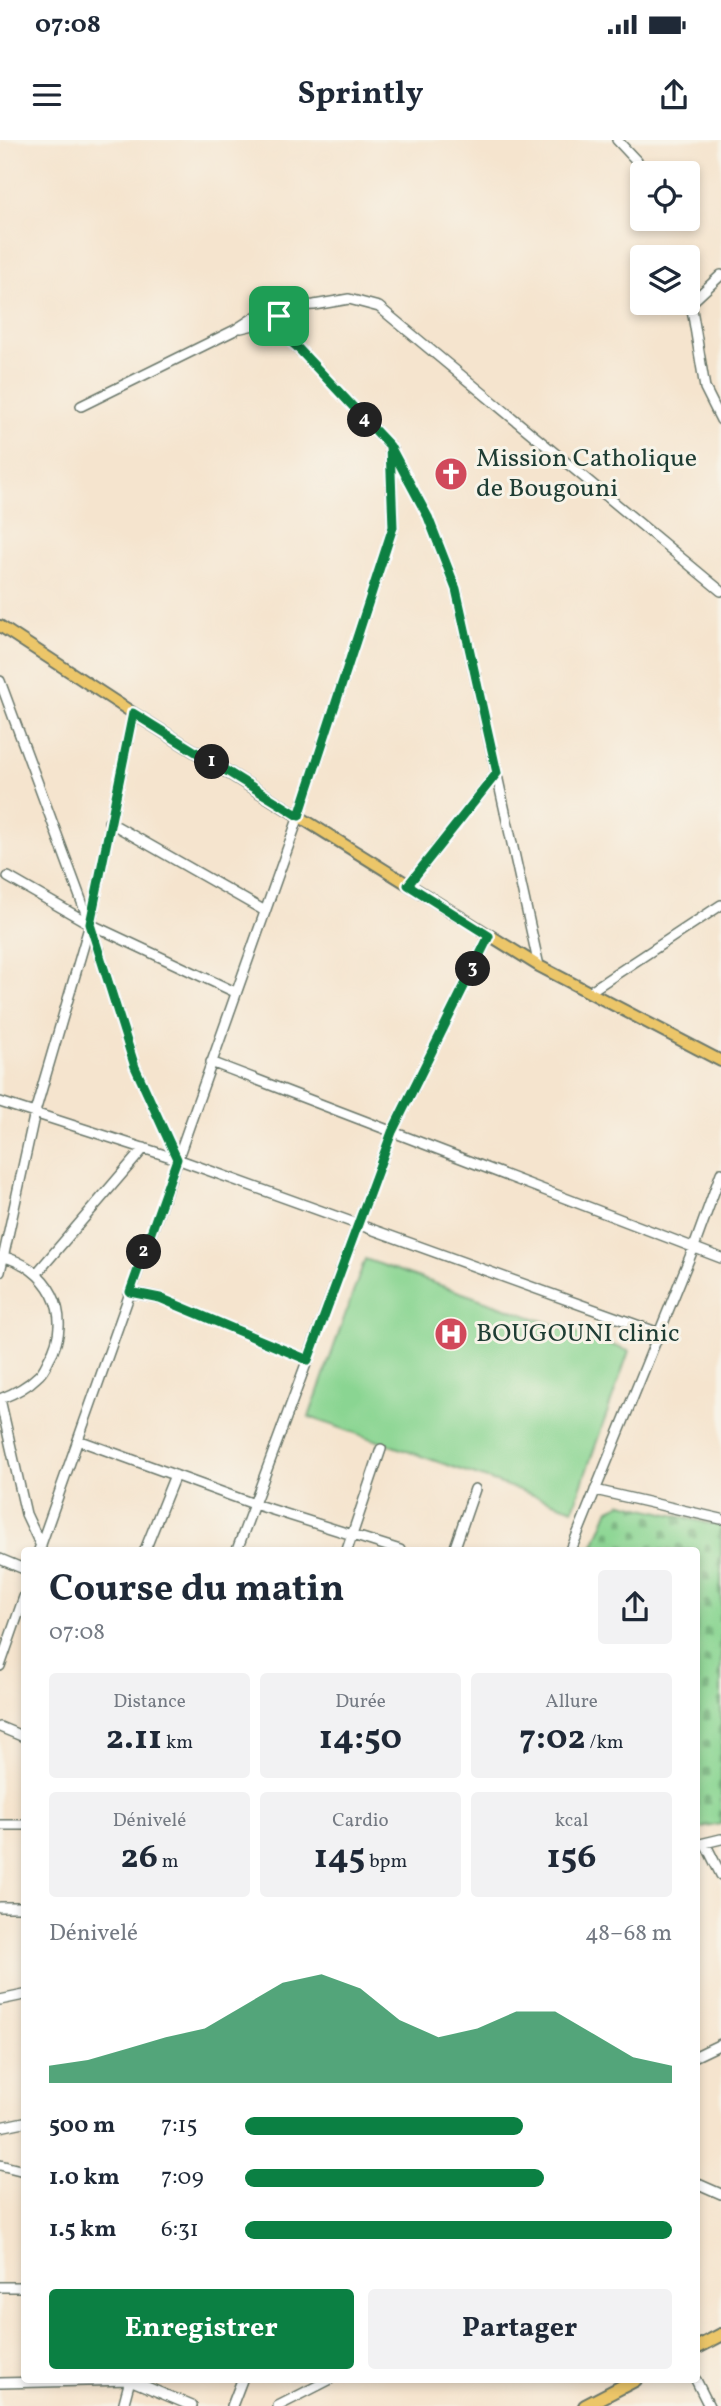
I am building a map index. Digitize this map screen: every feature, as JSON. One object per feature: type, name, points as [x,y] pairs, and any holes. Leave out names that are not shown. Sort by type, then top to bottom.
[{"type":"highway","points":[[700,2346],[721,2335]]},
{"type":"highway","points":[[585,2406],[629,2383]]},
{"type":"main road","points":[[0,626],[133,713],[489,936],[539,966],[721,1061]]},
{"type":"street","points":[[617,140],[637,161]]},
{"type":"street","points":[[721,275],[691,303],[705,388],[721,420]]},
{"type":"street","points":[[81,406],[235,330],[268,309],[349,299],[379,307],[721,591]]},
{"type":"street","points":[[235,330],[276,322],[279,316],[314,304]]},
{"type":"street","points":[[268,309],[278,310],[296,346]]},
{"type":"street","points":[[268,309],[263,317],[268,323],[296,346],[390,446],[428,517],[456,589],[539,966]]},
{"type":"street","points":[[40,1547],[299,816],[393,527],[390,446]]},
{"type":"street","points":[[0,681],[90,924],[135,1067],[177,1159]]},
{"type":"street","points":[[0,1272],[34,1112],[90,924],[133,713]]},
{"type":"street","points":[[408,885],[497,773]]},
{"type":"street","points":[[109,822],[265,911]]},
{"type":"street","points":[[8,877],[90,924],[235,992]]},
{"type":"street","points":[[589,992],[721,905]]},
{"type":"street","points":[[238,1547],[392,1132],[489,936]]},
{"type":"street","points":[[211,1062],[721,1258]]},
{"type":"street","points":[[0,1102],[177,1159],[659,1333]]},
{"type":"street","points":[[37,1272],[144,1148]]},
{"type":"street","points":[[571,1547],[694,1247],[721,1173]]},
{"type":"street","points":[[2,1257],[18,1260],[37,1272],[51,1291],[59,1313],[57,1346],[40,1376],[0,1399],[26,1514],[40,1547]]},
{"type":"street","points":[[130,1292],[160,1298],[308,1360]]},
{"type":"street","points":[[78,1440],[254,1504],[391,1547]]},
{"type":"street","points":[[347,1547],[381,1449]]},
{"type":"street","points":[[146,1547],[175,1475]]},
{"type":"street","points":[[455,1547],[475,1489]]},
{"type":"street","points":[[595,1490],[721,1519]]},
{"type":"street","points":[[0,1559],[21,1568]]},
{"type":"street","points":[[0,1666],[21,1606]]},
{"type":"street","points":[[0,1727],[21,1736]]},
{"type":"street","points":[[0,1825],[21,1825]]},
{"type":"street","points":[[721,1839],[701,1844],[721,1875]]},
{"type":"street","points":[[0,1907],[21,1906]]},
{"type":"street","points":[[0,2000],[21,1996]]},
{"type":"street","points":[[700,2054],[721,2044]]},
{"type":"street","points":[[0,2127],[21,2123]]},
{"type":"street","points":[[0,2165],[21,2170]]},
{"type":"street","points":[[700,2185],[721,2194]]},
{"type":"street","points":[[711,2189],[721,2185]]},
{"type":"street","points":[[0,2287],[21,2287]]},
{"type":"street","points":[[0,2382],[21,2382]]},
{"type":"street","points":[[123,2406],[129,2383]]},
{"type":"street","points":[[137,2383],[192,2406]]},
{"type":"street","points":[[232,2406],[241,2383]]},
{"type":"street","points":[[278,2406],[323,2383]]},
{"type":"street","points":[[698,2383],[709,2406]]},
{"type":"green space","points":[[365,1259],[629,1351],[573,1509],[309,1417]]},
{"type":"green space","points":[[622,1503],[721,1526],[721,1824],[700,1828],[700,1547],[593,1547],[609,1509]]},
{"type":"place","name":"Mission Catholique de Bougouni","points":[[451,474]]},
{"type":"place","name":"BOUGOUNI clinic","points":[[451,1334]]},
{"type":"route","points":[[279,316],[276,322],[270,324],[296,346],[343,396],[390,446],[428,517],[456,589],[497,773],[408,885],[489,936],[392,1132],[308,1360],[160,1298],[130,1292],[177,1159],[135,1067],[90,924],[133,713],[299,816],[393,527],[390,446],[296,346],[279,316]]}]
